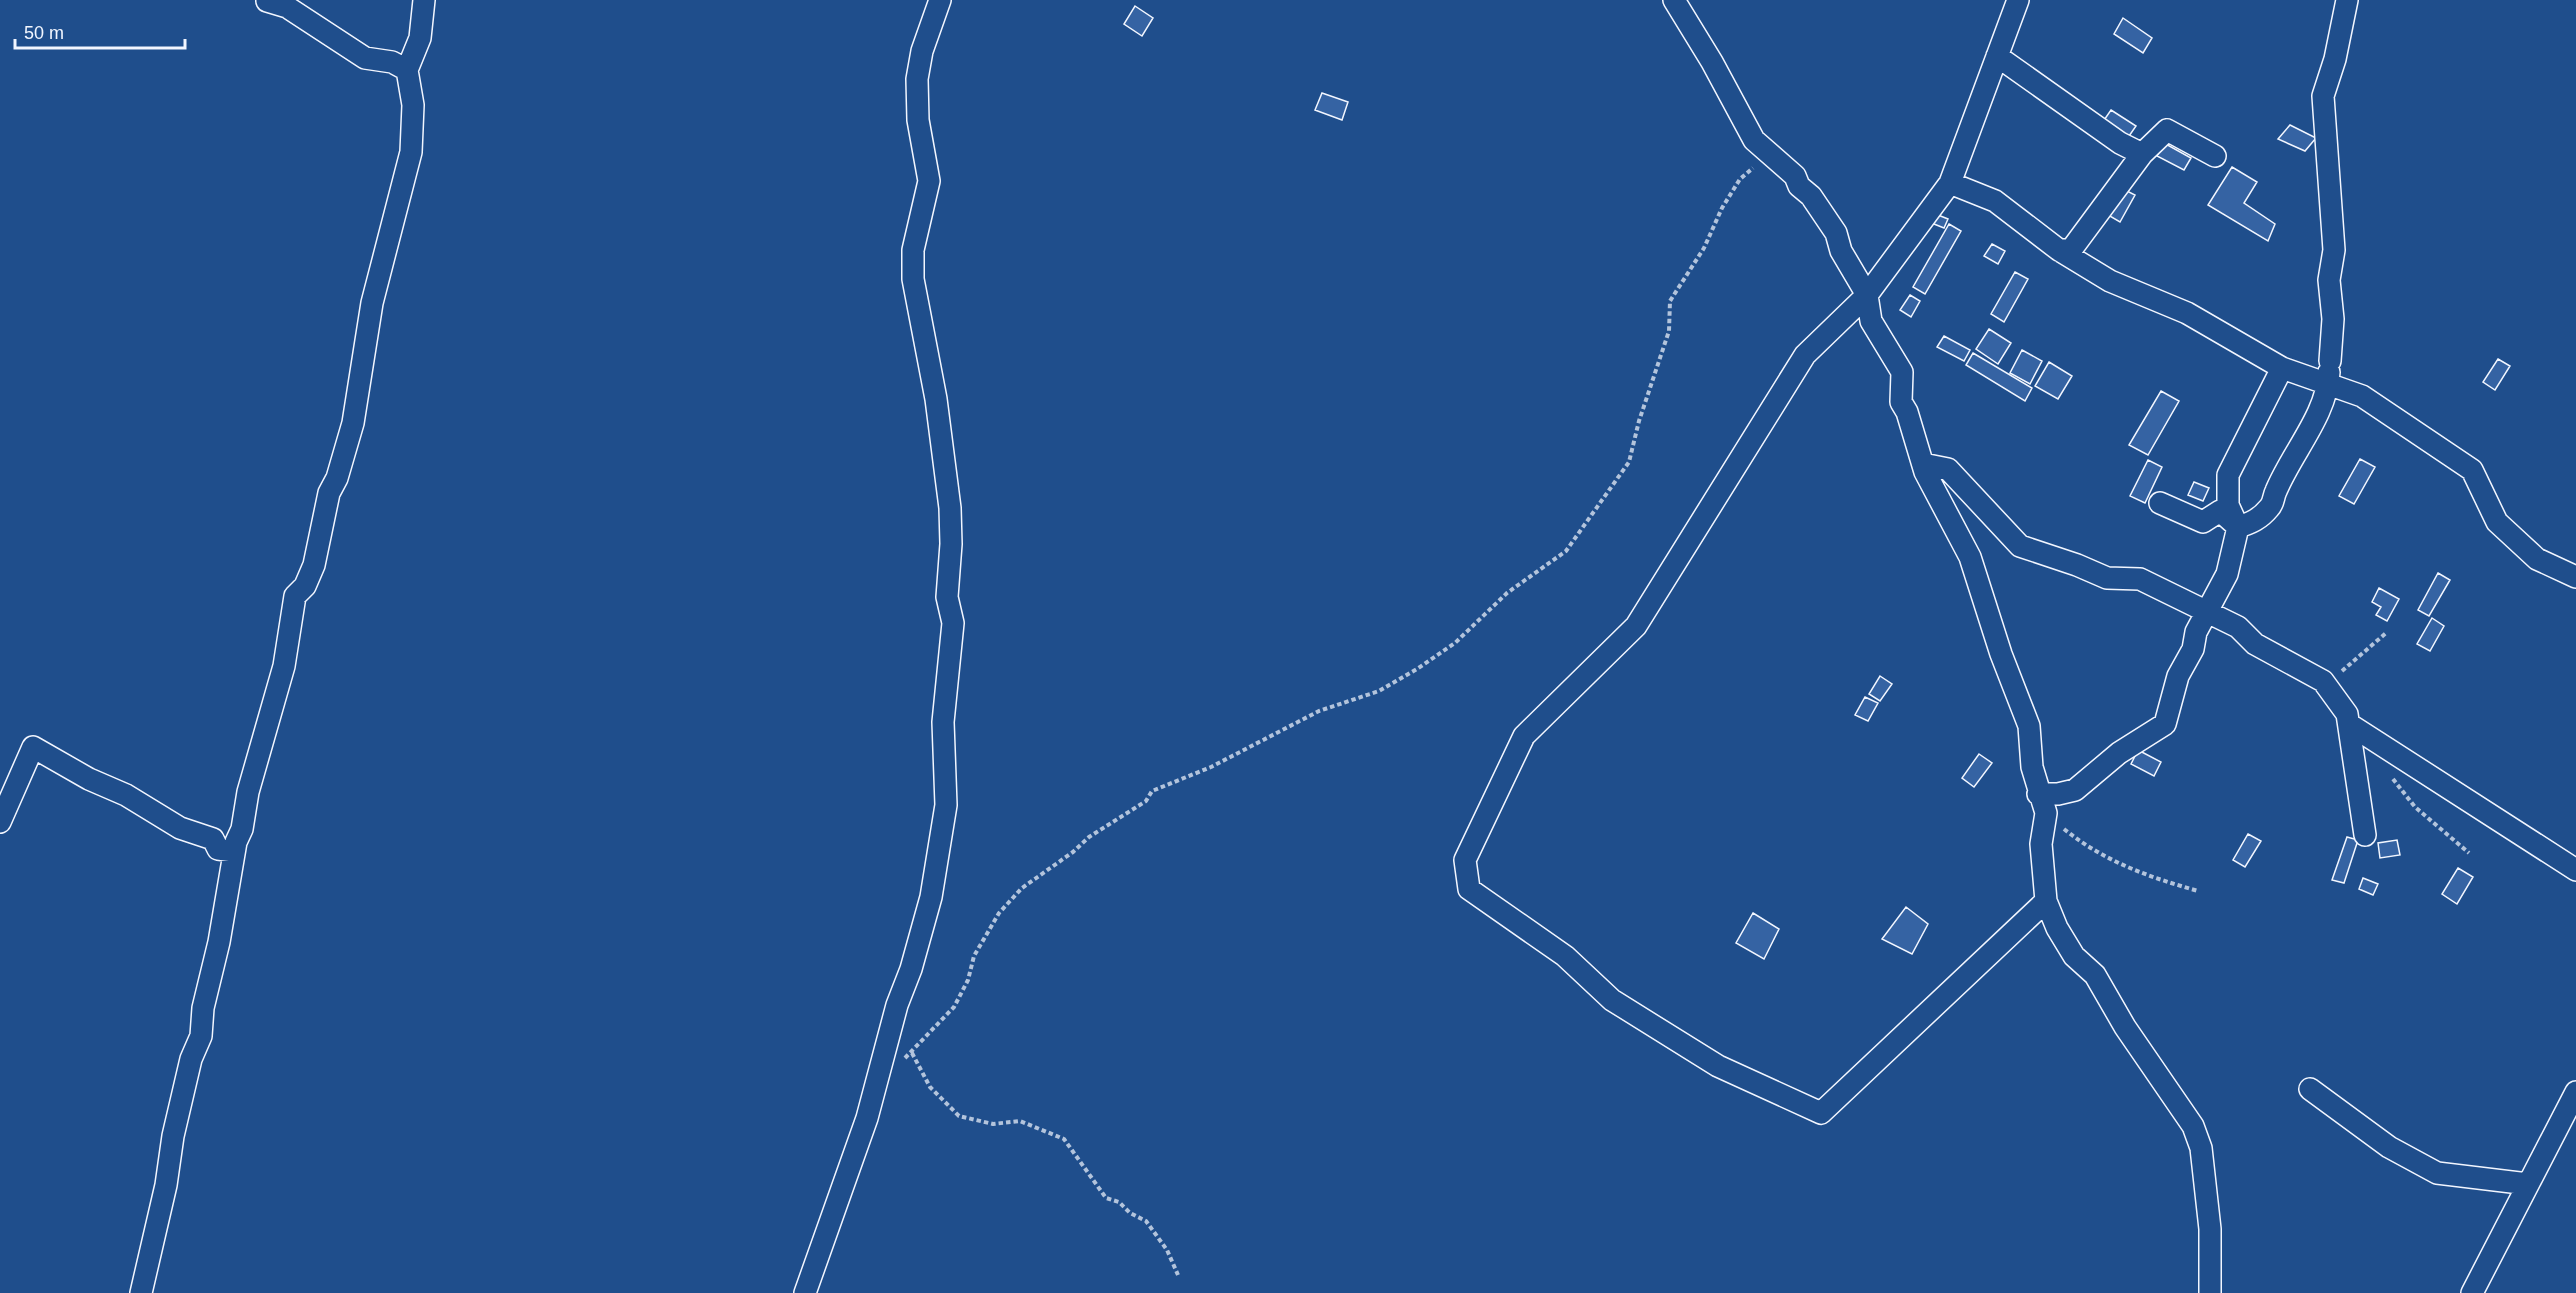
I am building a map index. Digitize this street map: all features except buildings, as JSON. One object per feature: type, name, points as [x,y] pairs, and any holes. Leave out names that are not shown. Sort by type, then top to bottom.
[{"type":"street","points":[[141,1293],[166,1185],[173,1136],[191,1059],[201,1036],[203,1008],[219,942],[234,851],[284,666],[295,596],[304,586],[314,565],[328,493],[337,477],[353,423],[372,303],[411,152],[413,105],[407,70],[420,38],[424,0]]},
{"type":"street","points":[[1674,0],[1712,62],[1754,140],[1795,176],[1799,186],[1811,196],[1836,233],[1841,251],[1867,295],[1871,321],[1902,372],[1900,402],[1907,412],[1923,464],[1970,557],[2001,654],[2029,726],[2032,767],[2042,803],[2046,901],[2057,928],[2074,956],[2095,975],[2125,1027],[2193,1126],[2201,1148],[2210,1229],[2210,1293]]},
{"type":"street","points":[[2018,0],[1950,183],[1867,295],[1805,355],[1636,626],[1524,736],[1464,860],[1469,889],[1565,956],[1612,1000],[1718,1066],[1821,1113],[2046,901]]},
{"type":"street","points":[[2238,527],[2257,521],[2272,506],[2276,492],[2316,417],[2328,386],[2333,319],[2329,280],[2334,250],[2323,96],[2335,59],[2347,0]]},
{"type":"street","points":[[267,1],[287,7],[364,58],[392,62],[407,70]]},
{"type":"street","points":[[805,1293],[867,1118],[897,1005],[911,969],[931,897],[946,805],[944,722],[952,623],[947,597],[951,544],[950,508],[936,399],[913,279],[914,250],[929,181],[918,120],[917,79],[934,5]]},
{"type":"street","points":[[1997,56],[2120,143],[2142,154]]},
{"type":"street","points":[[2059,250],[2071,250],[2142,154],[2167,130],[2215,156]]},
{"type":"street","points":[[1950,183],[1995,201],[2059,250],[2110,280],[2187,313],[2282,368],[2362,396],[2472,470],[2497,522],[2537,560],[2576,577]]},
{"type":"street","points":[[2307,378],[2330,361]]},
{"type":"street","points":[[2042,803],[2058,794],[2075,790],[2119,753],[2165,724],[2178,676],[2207,611],[2227,574],[2238,527],[2228,505],[2228,475],[2282,368]]},
{"type":"street","points":[[1923,464],[1948,469],[2020,546],[2077,565],[2107,578],[2140,579],[2238,627]]},
{"type":"street","points":[[2160,503],[2203,522],[2220,511],[2238,527]]},
{"type":"street","points":[[2218,590],[2238,627],[2255,644],[2323,681],[2348,714],[2365,835]]},
{"type":"street","points":[[2349,724],[2576,870]]},
{"type":"street","points":[[0,822],[33,747],[89,780],[126,795],[180,828],[213,839],[218,849],[234,851]]},
{"type":"street","points":[[2310,1089],[2389,1147],[2437,1173],[2528,1184]]},
{"type":"street","points":[[2472,1293],[2576,1092]]},
{"type":"path","points":[[904,1060],[954,1007],[968,980],[974,956],[993,927],[999,913],[1022,888],[1073,852],[1089,837],[1146,801],[1152,791],[1211,766],[1319,711],[1379,691],[1417,669],[1455,643],[1507,593],[1566,550],[1629,462],[1639,421],[1669,330],[1670,301],[1681,280],[1704,248],[1722,208],[1740,179],[1757,165],[1766,152]]},
{"type":"path","points":[[2323,681],[2348,668],[2386,633]]},
{"type":"path","points":[[2389,775],[2415,807],[2469,853]]},
{"type":"path","points":[[2042,803],[2086,846],[2104,858],[2198,891]]},
{"type":"path","points":[[912,1053],[930,1087],[959,1116],[993,1124],[1020,1121],[1064,1138],[1106,1198],[1119,1202],[1130,1213],[1146,1221],[1167,1250],[1178,1275]]}]
